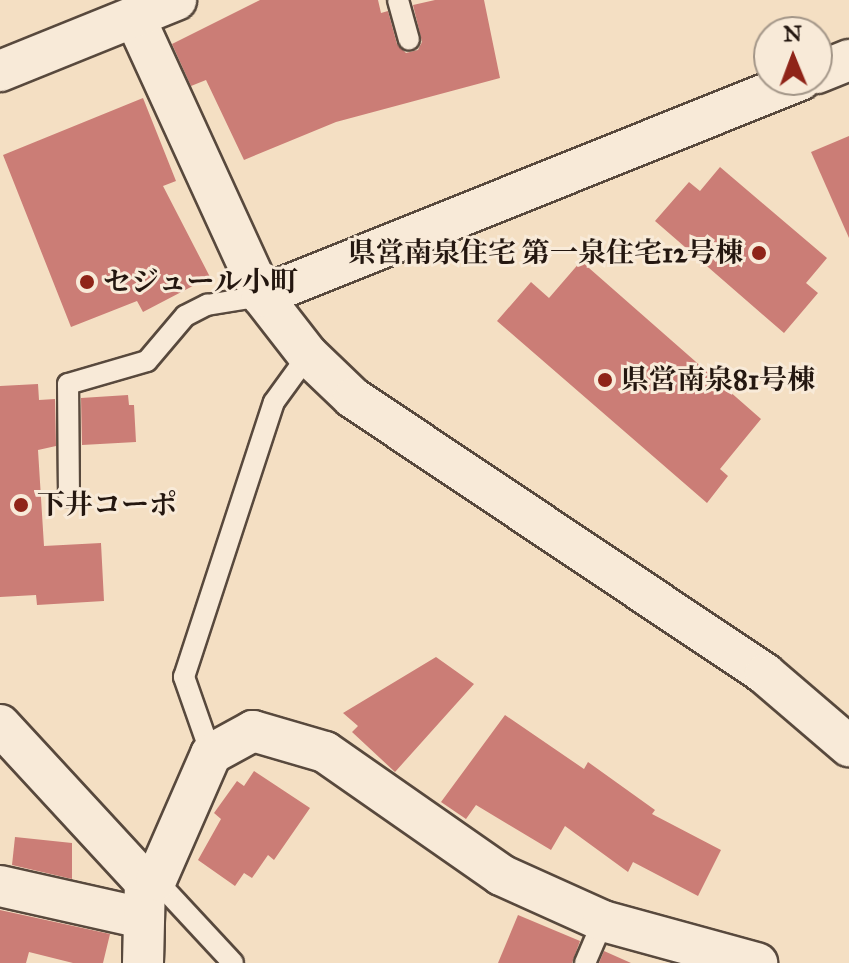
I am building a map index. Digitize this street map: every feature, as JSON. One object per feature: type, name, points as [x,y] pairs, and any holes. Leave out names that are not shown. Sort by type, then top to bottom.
[{"type":"street","points":[[0,71],[176,0]]},
{"type":"street","points":[[135,18],[262,296],[308,355],[353,398],[765,674],[849,746]]},
{"type":"street","points":[[262,296],[760,96]]},
{"type":"street","points":[[0,725],[147,893]]},
{"type":"street","points":[[143,963],[147,893],[211,754],[253,731],[325,752],[501,875],[603,921],[757,963]]},
{"type":"street","points":[[0,886],[147,893]]},
{"type":"lane","points":[[398,0],[409,40]]},
{"type":"lane","points":[[69,497],[68,384],[147,361],[185,316],[207,305],[262,296]]},
{"type":"lane","points":[[211,754],[184,677],[274,402],[308,355]]},
{"type":"lane","points":[[147,893],[233,963]]},
{"type":"lane","points":[[585,963],[603,921]]},
{"type":"building","points":[[260,0],[378,0],[381,13],[388,11],[397,44],[406,53],[418,50],[422,42],[413,5],[435,0],[484,0],[500,78],[336,122],[244,160],[206,80],[191,86],[172,44]]},
{"type":"building","points":[[143,98],[176,181],[163,186],[210,277],[143,312],[137,301],[71,327],[3,155]]},
{"type":"building","points":[[849,136],[849,238],[811,152]]},
{"type":"building","name":"県営南泉住宅 第一泉住宅12号棟","points":[[720,167],[827,258],[806,283],[818,293],[784,333],[655,221],[689,182],[700,191]]},
{"type":"building","points":[[581,261],[761,419],[720,469],[728,476],[707,503],[497,321],[531,282],[549,298]]},
{"type":"building","name":"下井コーポ","points":[[38,384],[39,400],[55,399],[56,446],[38,450],[44,546],[101,543],[104,601],[37,605],[36,595],[0,597],[0,386]]},
{"type":"building","points":[[128,395],[129,405],[134,405],[136,442],[82,445],[81,398]]},
{"type":"building","points":[[436,657],[474,684],[395,772],[352,732],[358,726],[343,713]]},
{"type":"building","points":[[505,715],[584,769],[588,762],[655,810],[652,814],[721,850],[698,896],[633,862],[628,872],[565,826],[551,850],[476,805],[466,819],[441,802]]},
{"type":"building","points":[[254,771],[310,808],[274,860],[268,855],[252,878],[244,873],[235,886],[198,860],[221,819],[214,813],[237,781],[244,786]]},
{"type":"building","points":[[15,837],[72,843],[72,879],[12,865]]},
{"type":"building","points":[[0,910],[110,934],[103,963],[73,963],[29,952],[26,963],[0,963]]},
{"type":"building","points":[[518,915],[580,941],[572,963],[498,963]]},
{"type":"building","points":[[604,951],[631,963],[599,963]]},
{"type":"place","name":"県営南泉住宅 第一泉住宅12号棟","points":[[759,253]]},
{"type":"place","name":"セジュール小町","points":[[87,282]]},
{"type":"place","name":"県営南泉81号棟","points":[[605,380]]},
{"type":"place","name":"下井コーポ","points":[[21,505]]}]
